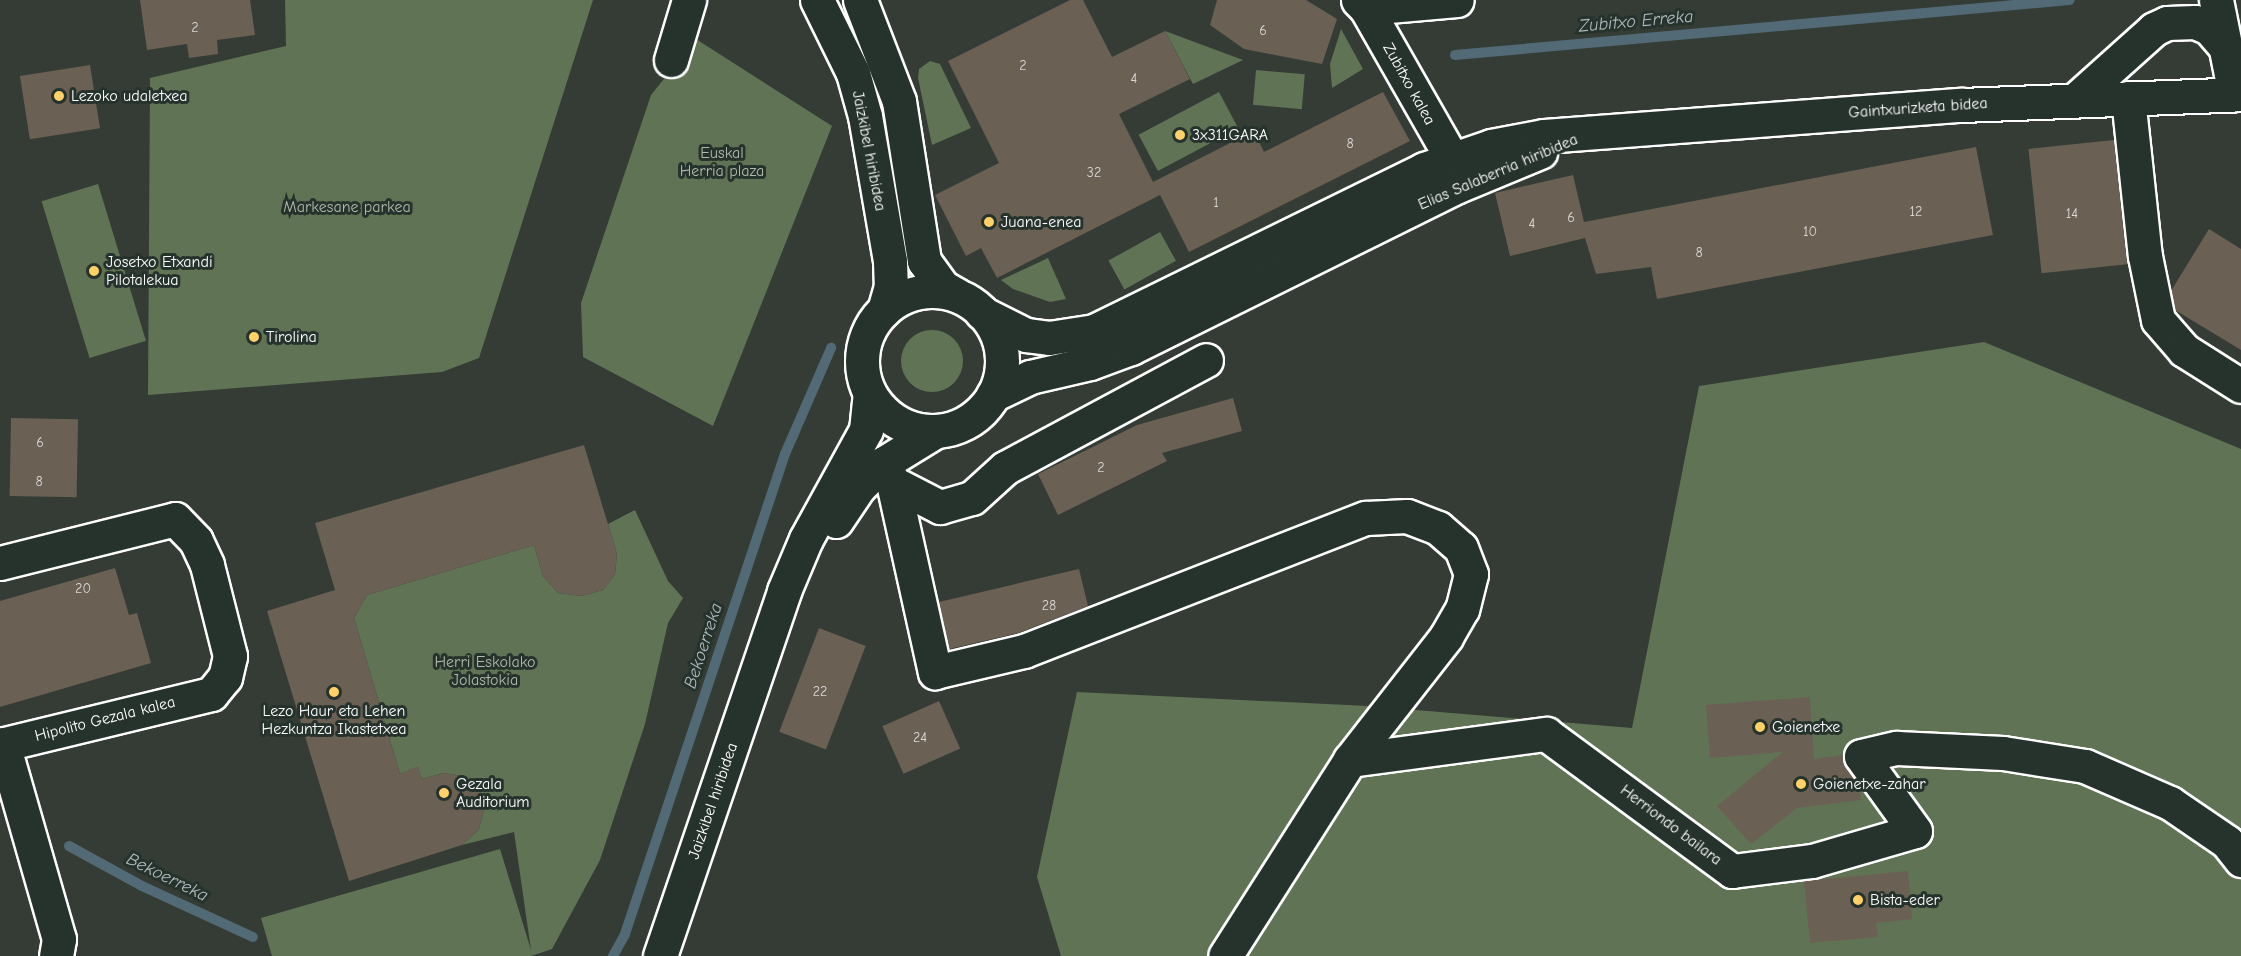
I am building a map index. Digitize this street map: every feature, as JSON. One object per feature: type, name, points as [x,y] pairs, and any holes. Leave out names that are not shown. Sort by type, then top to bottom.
[{"type":"street","points":[[671,60],[689,0]]},
{"type":"street","name":"Jaizkibel hiribidea","points":[[817,0],[853,73],[865,116],[890,261],[891,286],[884,310]]},
{"type":"street","name":"Jaizkibel hiribidea","points":[[860,0],[899,101],[924,261],[944,287],[969,304]]},
{"type":"street","name":"Zubitxo kalea","points":[[1454,158],[1362,4],[1457,0]]},
{"type":"street","points":[[2075,100],[2185,0]]},
{"type":"street","points":[[2216,0],[2235,51],[2238,94]]},
{"type":"street","points":[[2143,39],[2181,20],[2195,22],[2215,33],[2235,51]]},
{"type":"street","points":[[2143,39],[2136,84],[2141,97],[2145,256],[2158,320],[2184,350],[2241,386]]},
{"type":"street","name":"Gaintxurizketa bidea","points":[[1596,131],[2075,100],[2238,94]]},
{"type":"street","name":"Elias Salaberria hiribidea","points":[[969,304],[1026,335],[1049,338],[1094,331],[1403,179],[1454,158],[1544,136],[1596,131]]},
{"type":"street","name":"Elias Salaberria hiribidea","points":[[993,395],[1030,377],[1090,363],[1131,348],[1501,167],[1596,131]]},
{"type":"street","points":[[1454,158],[1478,167],[1501,167]]},
{"type":"street","points":[[888,473],[936,431],[969,420],[993,395],[999,379],[1001,352],[993,327],[969,304],[917,293],[884,310],[872,324],[863,349],[863,376],[870,394],[897,422],[916,429],[936,431]]},
{"type":"street","points":[[888,473],[940,507],[972,498],[1005,468],[1206,360]]},
{"type":"street","name":"Jaizkibel hiribidea","points":[[660,956],[766,645],[806,539],[866,430],[870,394]]},
{"type":"street","points":[[888,473],[935,672],[1024,651],[1366,518],[1407,516],[1438,528],[1461,548],[1471,574],[1462,609],[1446,637],[1350,760],[1225,956]]},
{"type":"street","name":"Jaizkibel hiribidea","points":[[766,645],[808,567],[858,488],[888,473]]},
{"type":"street","name":"Hipolito Gezala kalea","points":[[0,563],[175,519],[196,541],[207,565],[231,656],[225,678],[211,694],[1,744]]},
{"type":"street","name":"Herriondo bailara","points":[[1350,760],[1546,734],[1732,871],[1812,861],[1915,831],[1861,756],[1897,748],[2003,753],[2085,766],[2170,803],[2227,842],[2241,860]]},
{"type":"street","points":[[1,744],[59,939],[56,956]]},
{"type":"green space","name":"Markesane parkea","points":[[285,0],[593,0],[479,358],[442,372],[148,395],[150,78],[286,46]]},
{"type":"green space","points":[[1341,29],[1363,69],[1332,88],[1330,64]]},
{"type":"green space","points":[[1165,31],[1243,60],[1193,84]]},
{"type":"green space","name":"Euskal Herria plaza","points":[[696,39],[832,126],[713,426],[583,357],[581,303],[651,95]]},
{"type":"green space","points":[[930,61],[940,64],[971,128],[932,145],[918,78],[919,69]]},
{"type":"green space","points":[[1256,70],[1305,74],[1302,109],[1253,105]]},
{"type":"green space","points":[[1219,92],[1238,128],[1158,171],[1139,135]]},
{"type":"green space","name":"Josetxo Etxandi Pilotalekua","points":[[98,184],[146,341],[90,358],[42,201]]},
{"type":"green space","points":[[1160,232],[1176,261],[1124,289],[1108,261]]},
{"type":"green space","points":[[1048,258],[1066,299],[1050,302],[1013,289],[1001,280]]},
{"type":"green space","points":[[932,330],[954,339],[963,361],[954,383],[932,392],[910,383],[901,361],[910,339]]},
{"type":"green space","points":[[1984,342],[2241,449],[2241,956],[1061,956],[1037,877],[1077,692],[1368,706],[1632,728],[1699,386]]},
{"type":"green space","name":"Herri Eskolako Jolastokia","points":[[635,510],[668,581],[683,598],[668,623],[645,724],[600,860],[552,949],[531,956],[272,956],[261,918],[500,849],[531,950],[514,832],[462,845],[479,829],[484,810],[479,787],[462,776],[444,773],[422,779],[418,767],[400,774],[354,618],[367,595],[534,545],[543,576],[558,593],[581,596],[603,590],[615,574],[617,554],[608,524]]},
{"type":"building","points":[[140,0],[250,0],[255,35],[217,40],[218,54],[189,58],[187,44],[147,50]]},
{"type":"building","points":[[1070,0],[1083,0],[1112,57],[1165,31],[1190,79],[1119,114],[1153,182],[1254,131],[1264,152],[1383,92],[1410,141],[1189,252],[1160,195],[997,278],[981,248],[966,256],[935,195],[999,163],[948,61]]},
{"type":"building","points":[[1217,0],[1306,0],[1337,19],[1322,64],[1244,49],[1210,25]]},
{"type":"building","name":"Lezoko udaletxea","points":[[90,65],[100,128],[30,139],[20,76]]},
{"type":"building","points":[[2114,140],[2127,264],[2042,273],[2028,149]]},
{"type":"building","points":[[1976,147],[1993,235],[1657,299],[1651,267],[1596,274],[1585,238],[1510,256],[1495,193],[1573,175],[1584,222]]},
{"type":"building","points":[[2209,229],[2241,249],[2241,350],[2175,310],[2171,291]]},
{"type":"building","points":[[1233,398],[1242,431],[1162,453],[1167,461],[1058,515],[1038,474],[1137,425]]},
{"type":"building","points":[[11,418],[78,419],[77,497],[10,496]]},
{"type":"building","name":"Lezo Haur eta Lehen Hezkuntza Ikastetxea","points":[[584,445],[617,554],[615,574],[603,590],[581,596],[558,593],[543,576],[534,545],[367,595],[354,618],[400,774],[418,766],[422,779],[444,773],[462,776],[479,787],[484,810],[479,829],[462,845],[349,881],[267,611],[335,590],[315,523]]},
{"type":"building","points":[[115,568],[129,615],[137,613],[151,663],[0,707],[0,601]]},
{"type":"building","points":[[1079,569],[1088,606],[1018,633],[949,649],[939,602]]},
{"type":"building","points":[[819,628],[866,646],[826,750],[779,732]]},
{"type":"building","points":[[1810,697],[1814,759],[1843,755],[1859,786],[1861,800],[1797,808],[1751,844],[1717,806],[1783,752],[1710,758],[1706,705]]},
{"type":"building","points":[[939,701],[960,749],[904,774],[882,726]]},
{"type":"building","name":"Bista-eder","points":[[1908,871],[1912,919],[1876,923],[1878,937],[1810,943],[1804,881]]},
{"type":"waterway","name":"Zubitxo Erreka","points":[[1455,55],[2070,0]]},
{"type":"waterway","name":"Bekoerreka","points":[[613,956],[625,934],[785,454],[831,348]]},
{"type":"waterway","name":"Bekoerreka","points":[[69,846],[142,886],[253,937]]},
{"type":"place","name":"Lezoko udaletxea","points":[[59,96]]},
{"type":"place","name":"3x311GARA","points":[[1180,135]]},
{"type":"place","name":"Juana-enea","points":[[989,222]]},
{"type":"place","name":"Josetxo Etxandi Pilotalekua","points":[[94,271]]},
{"type":"place","name":"Tirolina","points":[[254,337]]},
{"type":"place","name":"Lezo Haur eta Lehen Hezkuntza Ikastetxea","points":[[334,692]]},
{"type":"place","name":"Goienetxe","points":[[1760,727]]},
{"type":"place","name":"Goienetxe-zahar","points":[[1801,784]]},
{"type":"place","name":"Gezala Auditorium","points":[[444,793]]},
{"type":"place","name":"Bista-eder","points":[[1858,900]]}]
